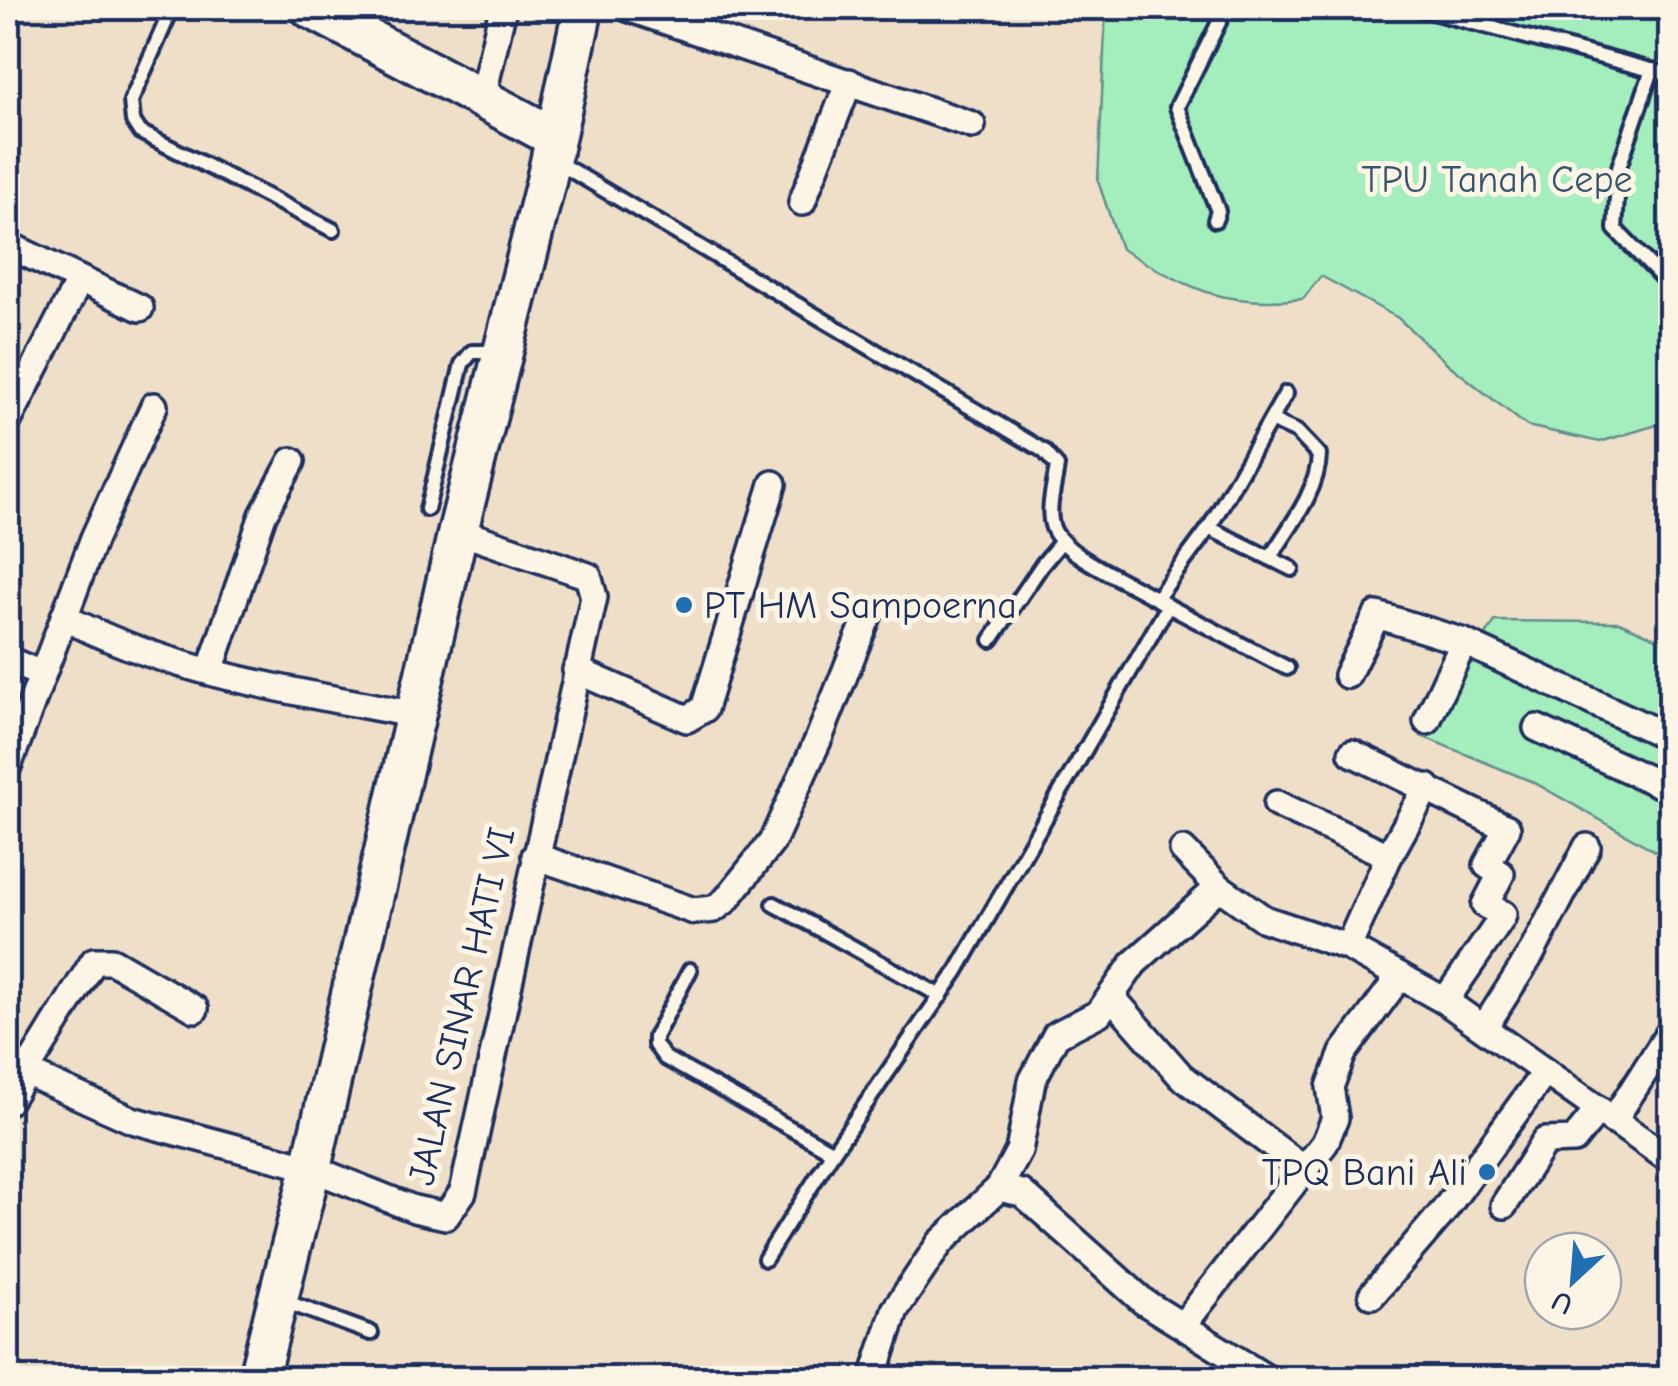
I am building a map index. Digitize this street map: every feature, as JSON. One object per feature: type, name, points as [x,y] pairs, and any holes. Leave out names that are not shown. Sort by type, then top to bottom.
[{"type":"street","points":[[310,8],[482,98],[543,139]]},
{"type":"street","points":[[482,98],[503,8]]},
{"type":"street","points":[[258,1378],[502,353],[543,139],[583,8]]},
{"type":"street","points":[[628,8],[972,126]]},
{"type":"street","points":[[802,202],[849,82]]},
{"type":"street","points":[[8,245],[140,308]]},
{"type":"street","points":[[8,421],[80,282]]},
{"type":"street","points":[[8,766],[99,526],[154,406]]},
{"type":"street","points":[[210,671],[263,515],[292,461]]},
{"type":"street","points":[[576,670],[687,719],[704,709],[774,484]]},
{"type":"street","name":"JALAN SINAR HATI VI","points":[[311,1168],[414,1209],[446,1216],[463,1192],[594,597],[588,576],[458,532]]},
{"type":"street","points":[[535,856],[694,911],[714,909],[726,900],[772,842],[869,612]]},
{"type":"street","points":[[1347,676],[1378,615],[1464,642],[1670,738]]},
{"type":"street","points":[[64,617],[100,636],[210,671],[415,714]]},
{"type":"street","points":[[1426,720],[1464,642]]},
{"type":"street","points":[[8,660],[42,674]]},
{"type":"street","points":[[1537,728],[1670,789]]},
{"type":"street","points":[[1352,752],[1507,828],[1488,865],[1501,874],[1484,904],[1502,914],[1502,918],[1445,1002]]},
{"type":"street","points":[[1348,947],[1389,856],[1427,788]]},
{"type":"street","points":[[1277,804],[1389,856]]},
{"type":"street","points":[[1484,1028],[1530,954],[1587,847]]},
{"type":"street","points":[[1183,850],[1219,887],[1264,918],[1348,947],[1445,1002],[1670,1160]]},
{"type":"street","points":[[873,1378],[895,1310],[940,1243],[1000,1188],[1019,1151],[1032,1081],[1056,1035],[1099,1013],[1134,963],[1219,887]]},
{"type":"street","points":[[8,1101],[16,1068],[94,961],[112,961],[196,1009]]},
{"type":"street","points":[[1183,1325],[1325,1143],[1336,1118],[1330,1086],[1343,1053],[1400,976]]},
{"type":"street","points":[[1111,996],[1181,1076],[1304,1169]]},
{"type":"street","points":[[1504,1205],[1545,1140],[1574,1140],[1606,1115],[1670,1032]]},
{"type":"street","points":[[16,1068],[132,1120],[311,1168]]},
{"type":"street","points":[[1372,1295],[1443,1212],[1545,1072]]},
{"type":"street","points":[[1000,1188],[1022,1193],[1144,1302],[1266,1378]]},
{"type":"lane","points":[[172,8],[131,100],[133,121],[140,132],[333,230]]},
{"type":"lane","points":[[1215,220],[1218,211],[1177,107],[1226,8]]},
{"type":"lane","points":[[1417,8],[1670,75]]},
{"type":"lane","points":[[1652,70],[1619,167],[1615,229],[1670,286]]},
{"type":"lane","points":[[543,139],[1044,451],[1057,466],[1050,516],[1062,541],[1082,557],[1287,668]]},
{"type":"lane","points":[[427,508],[462,364],[472,352],[502,353]]},
{"type":"lane","points":[[765,1259],[941,996],[1162,602],[1286,393]]},
{"type":"lane","points":[[1270,558],[1312,486],[1320,455],[1297,432],[1271,420]]},
{"type":"lane","points":[[1209,528],[1292,569]]},
{"type":"lane","points":[[991,640],[1062,541]]},
{"type":"lane","points":[[774,904],[941,996]]},
{"type":"lane","points":[[690,970],[655,1036],[658,1051],[833,1152]]},
{"type":"lane","points":[[278,1299],[370,1333]]},
{"type":"green space","name":"TPU Tanah Cepe","points":[[1106,8],[1670,8],[1670,421],[1600,442],[1527,426],[1448,364],[1398,318],[1321,276],[1303,299],[1249,300],[1207,292],[1121,249],[1098,181]]},
{"type":"green space","points":[[1495,621],[1619,622],[1656,638],[1670,636],[1670,827],[1657,852],[1533,782],[1421,736]]},
{"type":"place","name":"PT HM Sampoerna","points":[[684,605]]},
{"type":"place","name":"TPQ Bani Ali","points":[[1487,1172]]}]
